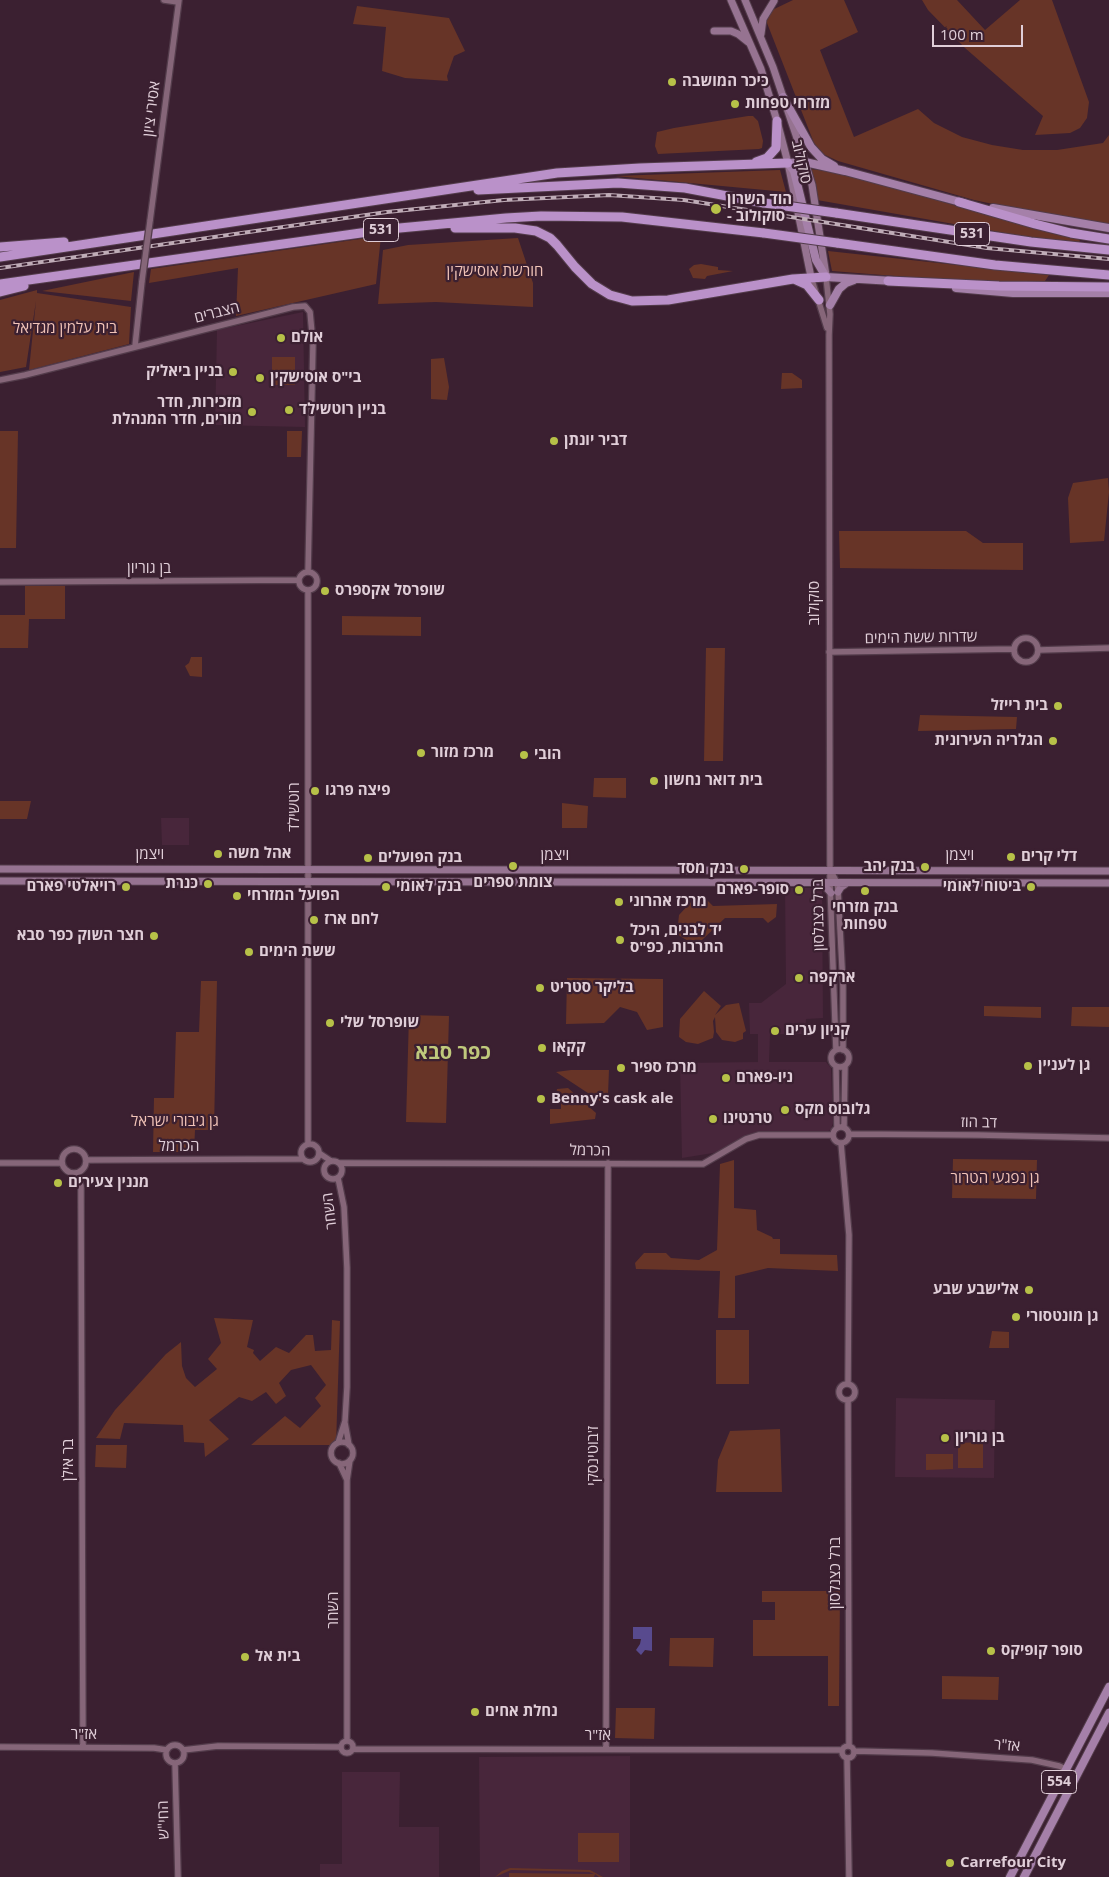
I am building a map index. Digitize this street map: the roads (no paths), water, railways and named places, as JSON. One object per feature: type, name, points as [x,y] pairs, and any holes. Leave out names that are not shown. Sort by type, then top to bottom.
[{"type":"highway","points":[[745,165],[767,158],[774,151],[777,143],[777,121]]},
{"type":"highway","points":[[386,200],[570,172],[788,163]]},
{"type":"highway","name":"531","points":[[0,257],[386,200],[504,188],[618,183],[685,188],[764,203],[1013,239],[1109,250]]},
{"type":"highway","points":[[959,202],[1035,224],[1109,240]]},
{"type":"highway","name":"531","points":[[0,284],[402,228],[506,218],[584,216],[651,219],[995,265],[1109,276]]},
{"type":"highway","points":[[402,228],[515,228],[536,231],[550,238],[592,284],[610,295],[632,301],[668,300],[793,279],[826,277]]},
{"type":"highway","points":[[0,247],[156,234]]},
{"type":"highway","points":[[0,292],[130,266]]},
{"type":"highway","points":[[793,279],[807,285],[819,300]]},
{"type":"highway","points":[[888,281],[973,286],[1109,287]]},
{"type":"main road","name":"סוקולוב","points":[[730,0],[761,69],[777,121],[788,163],[811,277]]},
{"type":"main road","name":"סוקולוב","points":[[745,0],[783,97],[812,185],[826,277]]},
{"type":"main road","points":[[761,37],[763,19],[774,2]]},
{"type":"main road","points":[[714,31],[731,31],[750,44]]},
{"type":"main road","points":[[783,97],[801,132],[814,152],[826,162],[845,171]]},
{"type":"main road","points":[[788,163],[805,162],[959,202],[1109,228]]},
{"type":"main road","points":[[788,163],[794,171],[816,260],[826,277],[1013,293],[1109,293]]},
{"type":"main road","points":[[830,305],[842,286],[859,279]]},
{"type":"main road","name":"ויצמן","points":[[0,869],[1109,870]]},
{"type":"main road","name":"ויצמן","points":[[0,881],[1109,883]]},
{"type":"main road","points":[[830,883],[834,893],[847,883]]},
{"type":"main road","name":"554","points":[[1010,1877],[1109,1687]]},
{"type":"main road","name":"554","points":[[1024,1877],[1109,1713]]},
{"type":"street","points":[[164,0],[179,1]]},
{"type":"street","name":"אסירי ציון","points":[[135,346],[179,1]]},
{"type":"street","name":"סוקולוב","points":[[811,277],[829,335]]},
{"type":"street","name":"סוקולוב","points":[[826,277],[830,305],[829,652],[831,870]]},
{"type":"street","name":"הצברים","points":[[0,380],[293,307],[305,306],[310,312],[313,344],[308,572]]},
{"type":"street","points":[[308,572],[314,574],[317,583],[308,590],[301,587],[299,580],[300,576],[308,572]]},
{"type":"street","name":"בן גוריון","points":[[0,582],[299,580]]},
{"type":"street","name":"רוטשילד","points":[[308,590],[308,1144]]},
{"type":"street","points":[[1026,638],[1035,642],[1039,650],[1033,661],[1025,663],[1015,657],[1014,649],[1018,641],[1026,638]]},
{"type":"street","points":[[1039,650],[1109,648]]},
{"type":"street","name":"שדרות ששת הימים","points":[[829,652],[1014,649]]},
{"type":"street","name":"ברל כצנלסון","points":[[831,870],[830,883],[834,893],[843,986],[843,1050]]},
{"type":"street","name":"ברל כצנלסון","points":[[834,893],[836,1050]]},
{"type":"street","points":[[836,1050],[843,1050],[849,1057],[845,1066],[844,1128],[849,1134],[848,1140],[841,1144],[834,1140],[833,1135],[837,1128],[836,1067],[832,1063],[831,1057],[836,1050]]},
{"type":"street","points":[[836,1067],[845,1066]]},
{"type":"street","points":[[837,1128],[844,1128]]},
{"type":"street","name":"דב הוז","points":[[849,1134],[1109,1138]]},
{"type":"street","name":"הכרמל","points":[[340,1163],[703,1164],[746,1139],[759,1135],[833,1135]]},
{"type":"street","points":[[308,1144],[314,1145],[319,1153],[331,1161],[340,1163],[343,1170],[338,1178],[331,1178],[310,1162],[302,1159],[300,1151],[308,1144]]},
{"type":"street","points":[[841,1144],[849,1235],[848,1384]]},
{"type":"street","points":[[71,1150],[79,1150],[86,1160],[84,1168],[76,1173],[68,1172],[62,1163],[64,1154],[71,1150]]},
{"type":"street","points":[[310,1162],[318,1158],[319,1153]]},
{"type":"street","name":"הכרמל","points":[[86,1160],[302,1159]]},
{"type":"street","points":[[324,1172],[326,1164],[331,1161]]},
{"type":"street","points":[[0,1163],[62,1163]]},
{"type":"street","name":"ז'בוטינסקי","points":[[606,1748],[608,1164]]},
{"type":"street","name":"בר אילן","points":[[76,1173],[80,1186],[81,1202],[83,1747]]},
{"type":"street","name":"השחר","points":[[338,1178],[344,1207],[347,1268],[347,1387],[345,1421],[338,1443]]},
{"type":"street","points":[[848,1384],[853,1386],[855,1391],[853,1397],[848,1400],[841,1397],[839,1392],[843,1385],[848,1384]]},
{"type":"street","name":"ברל כצנלסון","points":[[848,1400],[849,1746]]},
{"type":"street","name":"השחר","points":[[345,1421],[350,1445]]},
{"type":"street","points":[[338,1443],[350,1445],[352,1456],[350,1460],[346,1463],[339,1463],[334,1460],[331,1454],[333,1448],[338,1443]]},
{"type":"street","name":"השחר","points":[[346,1741],[347,1480],[350,1460]]},
{"type":"street","name":"השחר","points":[[339,1463],[347,1480]]},
{"type":"street","points":[[346,1741],[352,1743],[354,1748],[348,1754],[344,1753],[341,1747],[343,1742],[346,1741]]},
{"type":"street","points":[[183,1750],[182,1758],[175,1763],[166,1757],[167,1750],[171,1746],[176,1745],[183,1750],[218,1746],[341,1747]]},
{"type":"street","points":[[849,1746],[854,1751],[852,1756],[848,1758],[843,1755],[842,1750],[849,1746]]},
{"type":"street","name":"אז\"ר","points":[[0,1747],[167,1750]]},
{"type":"street","name":"אז\"ר","points":[[354,1748],[842,1750]]},
{"type":"street","name":"אז\"ר","points":[[854,1751],[932,1753],[1032,1760],[1066,1769]]},
{"type":"street","points":[[848,1758],[849,1877]]},
{"type":"street","name":"החי\"ש","points":[[175,1763],[178,1877]]},
{"type":"railway","points":[[0,268],[387,212],[504,200],[609,195],[684,200],[987,248],[1109,259]]},
{"type":"place","name":"כיכר המושבה","points":[[672,82]]},
{"type":"place","name":"מזרחי טפחות","points":[[735,104]]},
{"type":"place","name":"הוד השרון - סוקולוב","points":[[716,209]]},
{"type":"place","name":"אולם","points":[[281,338]]},
{"type":"place","name":"בניין ביאליק","points":[[233,372]]},
{"type":"place","name":"בי\"ס אוסישקין","points":[[260,378]]},
{"type":"place","name":"בניין רוטשילד","points":[[289,410]]},
{"type":"place","name":"מזכירות, חדר מורים, חדר המנהלת","points":[[252,412]]},
{"type":"place","name":"דביר יונתן","points":[[554,441]]},
{"type":"place","name":"שופרסל אקספרס","points":[[325,591]]},
{"type":"place","name":"בית רייזל","points":[[1058,706]]},
{"type":"place","name":"הגלריה העירונית","points":[[1053,741]]},
{"type":"place","name":"מרכז מזור","points":[[421,753]]},
{"type":"place","name":"הובי","points":[[524,755]]},
{"type":"place","name":"בית דואר נחשון","points":[[654,781]]},
{"type":"place","name":"פיצה פרגו","points":[[315,791]]},
{"type":"place","name":"אהל משה","points":[[218,854]]},
{"type":"place","name":"דלי קרים","points":[[1011,857]]},
{"type":"place","name":"בנק הפועלים","points":[[368,858]]},
{"type":"place","name":"צומת ספרים","points":[[513,866]]},
{"type":"place","name":"בנק יהב","points":[[925,867]]},
{"type":"place","name":"בנק מסד","points":[[744,869]]},
{"type":"place","name":"כנרת","points":[[208,884]]},
{"type":"place","name":"רויאלטי פארם","points":[[126,887]]},
{"type":"place","name":"בנק לאומי","points":[[386,887]]},
{"type":"place","name":"ביטוח לאומי","points":[[1031,887]]},
{"type":"place","name":"סופר-פארם","points":[[799,890]]},
{"type":"place","name":"בנק מזרחי טפחות","points":[[865,891]]},
{"type":"place","name":"הפועל המזרחי","points":[[237,896]]},
{"type":"place","name":"מרכז אהרוני","points":[[619,902]]},
{"type":"place","name":"לחם ארז","points":[[314,920]]},
{"type":"place","name":"חצר השוק כפר סבא","points":[[154,936]]},
{"type":"place","name":"יד לבנים, היכל התרבות, כפ\"ס","points":[[620,940]]},
{"type":"place","name":"ששת הימים","points":[[249,952]]},
{"type":"place","name":"ארקפה","points":[[799,978]]},
{"type":"place","name":"בליקר סטריט","points":[[540,988]]},
{"type":"place","name":"שופרסל שלי","points":[[330,1023]]},
{"type":"place","name":"קניון ערים","points":[[775,1031]]},
{"type":"place","name":"קקאו","points":[[542,1048]]},
{"type":"place","name":"גן לעניין","points":[[1028,1066]]},
{"type":"place","name":"מרכז ספיר","points":[[621,1068]]},
{"type":"place","name":"ניו-פארם","points":[[726,1078]]},
{"type":"place","name":"Benny's cask ale","points":[[541,1099]]},
{"type":"place","name":"גלובוס מקס","points":[[785,1110]]},
{"type":"place","name":"טרנטינו","points":[[713,1119]]},
{"type":"place","name":"מננין צעירים","points":[[58,1183]]},
{"type":"place","name":"אלישבע שבע","points":[[1029,1290]]},
{"type":"place","name":"גן מונטסורי","points":[[1016,1317]]},
{"type":"place","name":"בן גוריון","points":[[945,1438]]},
{"type":"place","name":"סופר קופיקס","points":[[991,1651]]},
{"type":"place","name":"בית אל","points":[[245,1657]]},
{"type":"place","name":"נחלת אחים","points":[[475,1712]]},
{"type":"place","name":"Carrefour City","points":[[950,1863]]},
{"type":"district","name":"כפר סבא","points":[[453,1053]]},
{"type":"park label","name":"חורשת אוסישקין","points":[[495,272]]},
{"type":"park label","name":"בית עלמין מגדיאל","points":[[65,329]]},
{"type":"park label","name":"גן גיבורי ישראל","points":[[175,1122]]},
{"type":"park label","name":"גן נפגעי הטרור","points":[[995,1179]]}]
